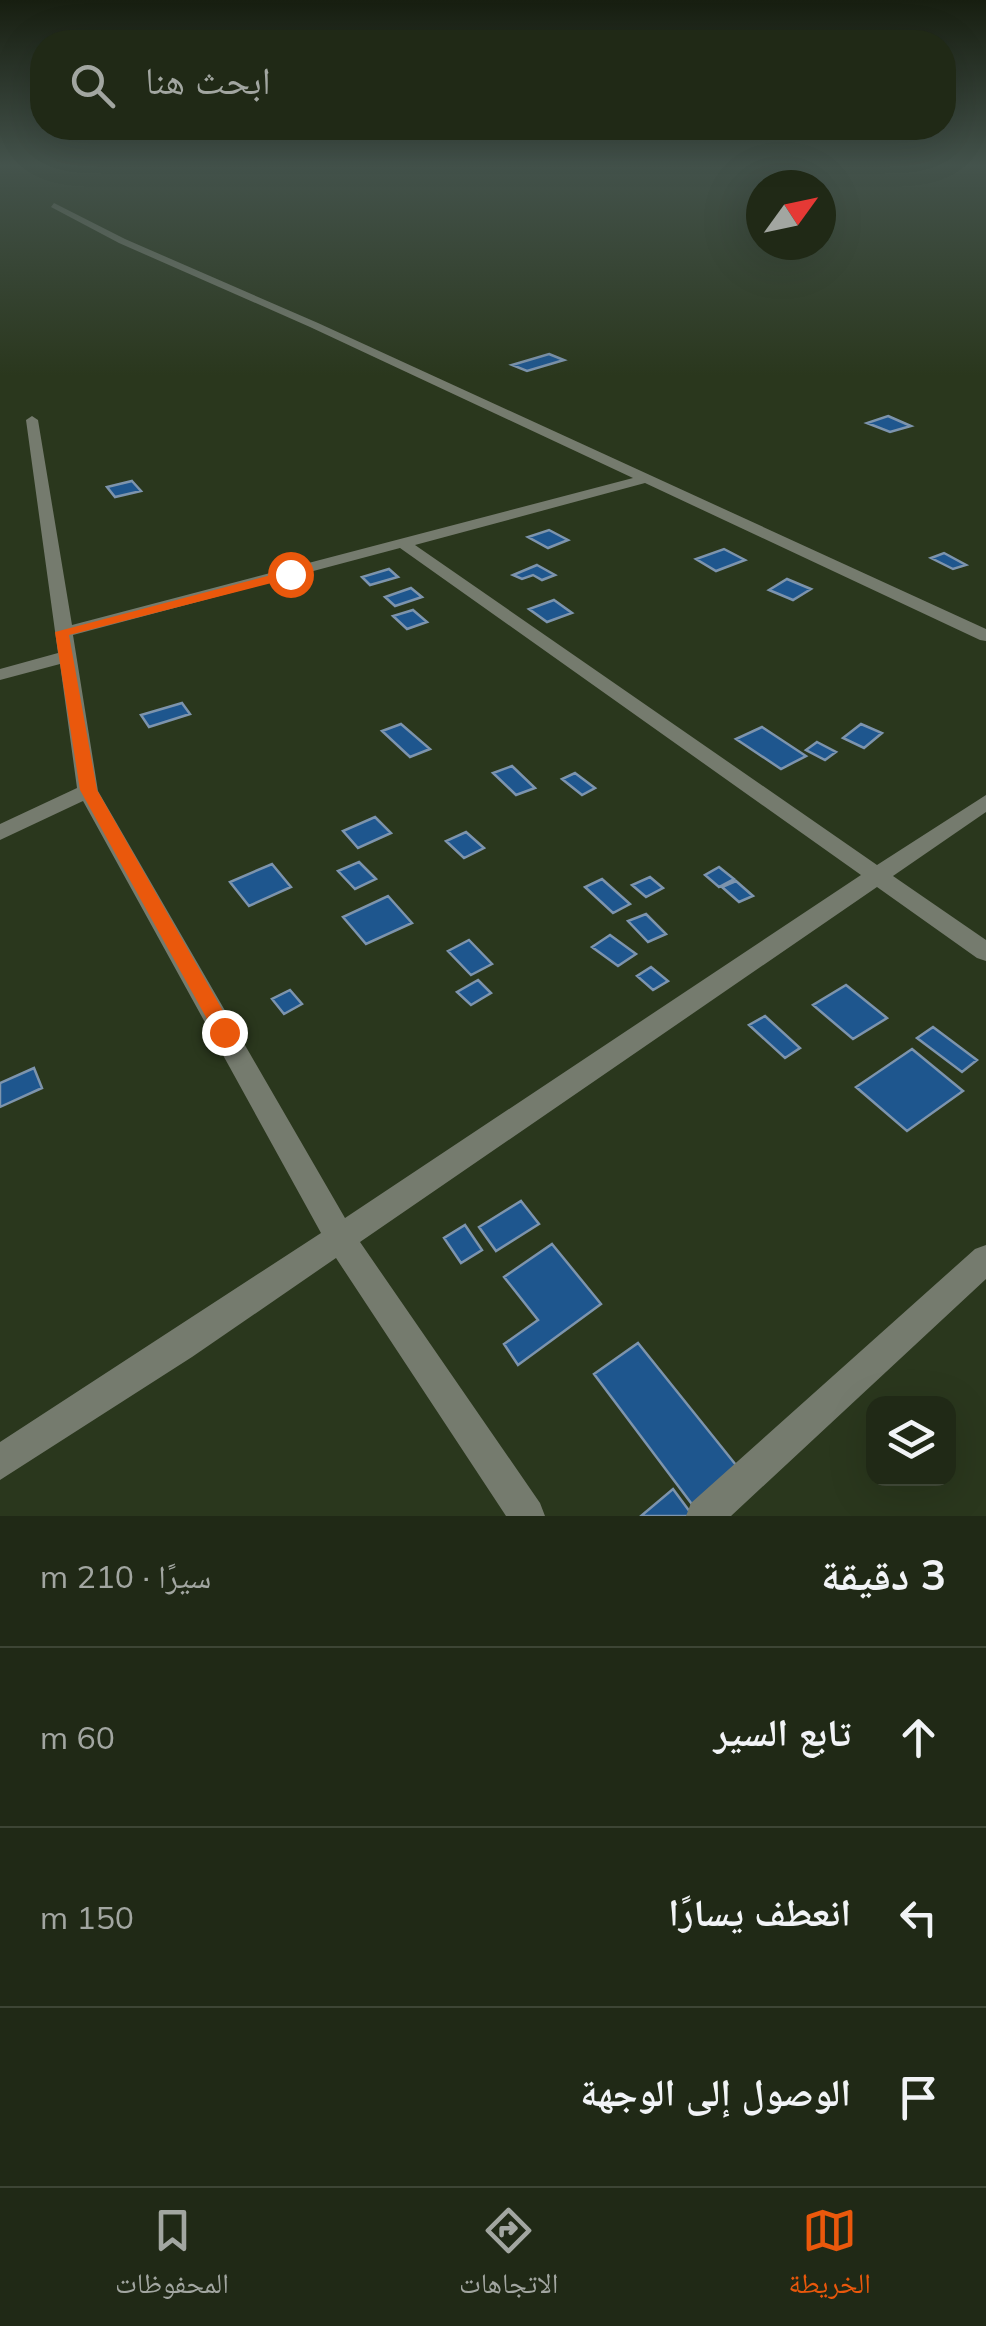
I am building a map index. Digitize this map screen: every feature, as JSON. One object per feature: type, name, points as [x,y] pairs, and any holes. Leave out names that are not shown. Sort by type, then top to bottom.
[{"type":"street","points":[[110,235],[986,636]]},
{"type":"street","points":[[32,420],[88,790],[340,1238],[528,1516]]},
{"type":"street","points":[[0,675],[64,645],[644,479]]},
{"type":"street","points":[[405,545],[986,952]]},
{"type":"street","points":[[0,832],[88,790]]},
{"type":"street","points":[[0,1462],[986,802]]},
{"type":"street","points":[[704,1516],[986,1259]]},
{"type":"building","points":[[549,354],[564,360],[527,371],[512,365]]},
{"type":"building","points":[[888,416],[911,426],[890,432],[867,423]]},
{"type":"building","points":[[132,481],[141,491],[115,497],[107,487]]},
{"type":"building","points":[[549,530],[568,540],[548,548],[528,537]]},
{"type":"building","points":[[724,549],[745,560],[716,571],[696,559]]},
{"type":"building","points":[[944,553],[966,565],[953,569],[931,558]]},
{"type":"building","points":[[537,565],[555,575],[542,580],[533,575],[522,579],[513,575]]},
{"type":"building","points":[[389,569],[398,577],[370,585],[362,577]]},
{"type":"building","points":[[787,579],[811,589],[793,600],[769,590]]},
{"type":"building","points":[[411,588],[422,597],[395,606],[385,597]]},
{"type":"building","points":[[554,600],[572,613],[547,622],[529,609]]},
{"type":"building","points":[[413,610],[427,622],[407,629],[393,616]]},
{"type":"building","points":[[182,703],[190,714],[149,727],[141,715]]},
{"type":"building","points":[[401,724],[430,749],[410,757],[382,731]]},
{"type":"building","points":[[861,724],[882,733],[864,748],[843,738]]},
{"type":"building","points":[[762,727],[806,756],[781,769],[736,739]]},
{"type":"building","points":[[817,742],[836,752],[825,760],[806,750]]},
{"type":"building","points":[[512,766],[535,788],[516,795],[493,773]]},
{"type":"building","points":[[575,773],[595,788],[582,795],[562,779]]},
{"type":"building","points":[[375,817],[391,833],[358,848],[343,831]]},
{"type":"building","points":[[466,832],[484,848],[464,858],[446,841]]},
{"type":"building","points":[[359,862],[376,879],[355,889],[338,871]]},
{"type":"building","points":[[272,864],[291,887],[249,906],[230,882]]},
{"type":"building","points":[[719,867],[734,879],[719,887],[705,875]]},
{"type":"building","points":[[650,877],[663,888],[646,897],[632,885]]},
{"type":"building","points":[[602,879],[630,904],[613,913],[585,887]]},
{"type":"building","points":[[736,881],[753,896],[739,902],[722,887]]},
{"type":"building","points":[[388,896],[412,923],[366,944],[343,917]]},
{"type":"building","points":[[646,914],[666,934],[648,942],[628,921]]},
{"type":"building","points":[[610,935],[636,954],[618,966],[592,947]]},
{"type":"building","points":[[469,940],[492,964],[471,975],[448,951]]},
{"type":"building","points":[[651,967],[668,981],[653,990],[637,976]]},
{"type":"building","points":[[478,980],[491,993],[471,1005],[457,992]]},
{"type":"building","points":[[846,985],[887,1018],[853,1039],[813,1005]]},
{"type":"building","points":[[290,990],[302,1004],[284,1014],[272,999]]},
{"type":"building","points":[[765,1016],[800,1048],[785,1058],[749,1025]]},
{"type":"building","points":[[933,1027],[977,1060],[962,1072],[917,1038]]},
{"type":"building","points":[[912,1049],[963,1091],[907,1131],[856,1087]]},
{"type":"building","points":[[34,1068],[42,1088],[0,1107],[0,1083]]},
{"type":"building","points":[[521,1201],[539,1224],[496,1251],[479,1227]]},
{"type":"building","points":[[465,1225],[482,1250],[461,1263],[444,1238]]},
{"type":"building","points":[[552,1244],[601,1304],[518,1365],[504,1344],[538,1320],[504,1277]]},
{"type":"building","points":[[638,1343],[740,1470],[694,1507],[594,1374]]},
{"type":"building","points":[[673,1489],[693,1516],[641,1516]]},
{"type":"route","points":[[224,1032],[88,790],[62,632],[290,574]]}]
